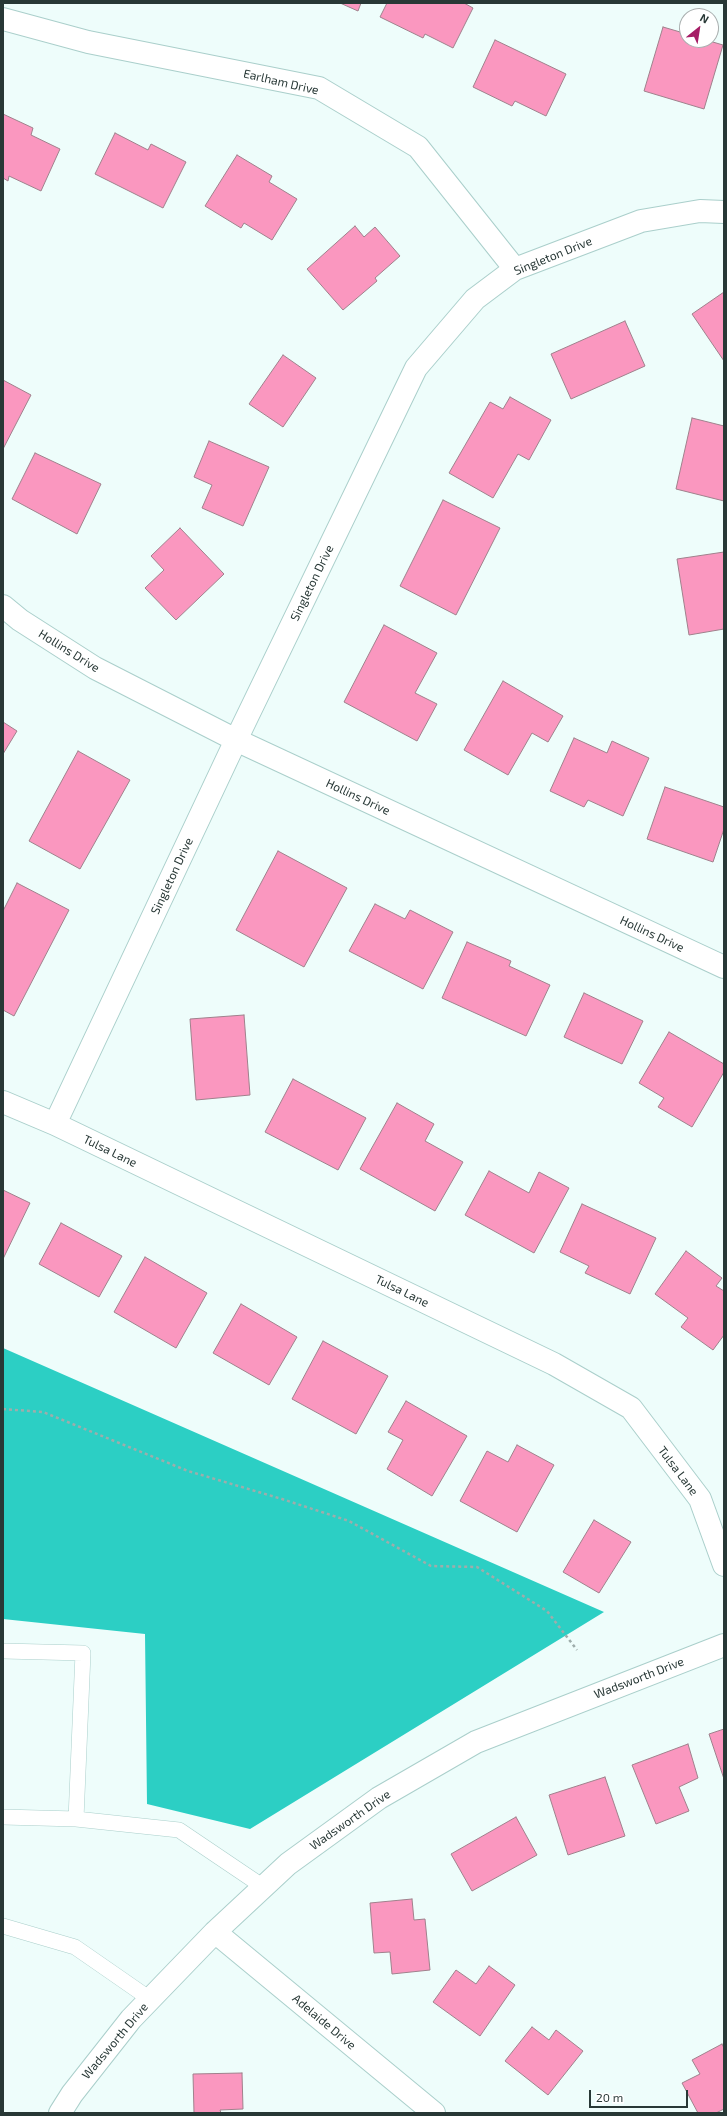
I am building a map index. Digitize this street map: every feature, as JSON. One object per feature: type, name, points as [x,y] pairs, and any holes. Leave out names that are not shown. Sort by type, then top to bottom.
[{"type":"street","name":"Earlham Drive","points":[[3,19],[88,42],[319,88],[418,147],[515,269]]},
{"type":"street","name":"Singleton Drive","points":[[55,1124],[236,740],[416,368],[474,299],[515,269],[641,221],[700,211],[724,212]]},
{"type":"street","name":"Hollins Drive","points":[[3,606],[20,620],[94,668],[236,740],[724,967]]},
{"type":"street","name":"Tulsa Lane","points":[[3,1102],[55,1124],[554,1364],[631,1408],[700,1499],[724,1565]]},
{"type":"street","name":"Wadsworth Drive","points":[[60,2113],[72,2094],[126,2025],[215,1932],[262,1886],[288,1864],[379,1798],[476,1742],[724,1646]]},
{"type":"street","name":"Adelaide Drive","points":[[215,1932],[434,2113]]},
{"type":"lane","points":[[3,1650],[83,1654],[76,1819]]},
{"type":"lane","points":[[3,1817],[76,1819],[179,1830],[262,1886]]},
{"type":"lane","points":[[3,1926],[75,1947],[150,1999]]},
{"type":"path","points":[[3,1409],[43,1412],[188,1471],[349,1521],[431,1566],[477,1567],[547,1612],[577,1650]]},
{"type":"shaded area","points":[[3,1348],[604,1612],[250,1829],[147,1804],[145,1634],[3,1619]]},
{"type":"building","points":[[340,3],[361,3],[358,11]]},
{"type":"building","points":[[387,3],[464,3],[473,8],[453,48],[425,34],[423,38],[380,17]]},
{"type":"building","points":[[663,27],[679,32],[679,48],[719,48],[719,44],[723,45],[704,109],[644,91]]},
{"type":"building","points":[[495,40],[566,74],[546,116],[515,101],[512,106],[473,87]]},
{"type":"building","points":[[3,114],[33,128],[31,135],[60,149],[41,191],[9,176],[8,181],[3,178]]},
{"type":"building","points":[[115,133],[148,150],[151,144],[186,162],[163,208],[95,174]]},
{"type":"building","points":[[237,155],[272,176],[269,182],[297,199],[272,240],[244,223],[241,228],[205,206]]},
{"type":"building","points":[[355,226],[364,237],[375,227],[400,256],[375,278],[377,281],[343,310],[307,269]]},
{"type":"building","points":[[724,292],[724,361],[692,314]]},
{"type":"building","points":[[625,321],[645,366],[571,399],[551,354]]},
{"type":"building","points":[[283,355],[316,378],[283,427],[249,404]]},
{"type":"building","points":[[3,380],[31,395],[3,449]]},
{"type":"building","points":[[510,397],[551,420],[529,460],[518,454],[493,498],[449,473],[490,402],[503,409]]},
{"type":"building","points":[[692,418],[724,426],[724,501],[676,489]]},
{"type":"building","points":[[209,441],[269,467],[243,526],[202,508],[212,485],[194,477]]},
{"type":"building","points":[[35,453],[101,484],[77,534],[12,499]]},
{"type":"building","points":[[443,500],[500,528],[456,615],[400,586]]},
{"type":"building","points":[[180,528],[224,574],[176,620],[145,588],[164,570],[151,556]]},
{"type":"building","points":[[724,552],[724,629],[689,635],[677,559]]},
{"type":"building","points":[[384,625],[437,653],[415,693],[437,704],[417,741],[344,702]]},
{"type":"building","points":[[503,681],[563,716],[548,742],[532,733],[508,775],[464,750]]},
{"type":"building","points":[[3,722],[17,731],[3,754]]},
{"type":"building","points":[[574,738],[607,753],[612,741],[649,758],[623,816],[588,800],[584,807],[550,791]]},
{"type":"building","points":[[78,751],[130,780],[80,869],[29,841]]},
{"type":"building","points":[[665,787],[724,807],[724,829],[713,862],[647,839]]},
{"type":"building","points":[[278,851],[347,888],[304,967],[236,930]]},
{"type":"building","points":[[17,883],[69,910],[14,1016],[3,1010],[3,911]]},
{"type":"building","points":[[375,904],[405,919],[410,910],[453,932],[423,989],[349,951]]},
{"type":"building","points":[[467,942],[511,961],[509,966],[550,985],[526,1036],[442,998]]},
{"type":"building","points":[[584,993],[643,1021],[622,1064],[564,1037]]},
{"type":"building","points":[[244,1015],[250,1095],[196,1100],[190,1019]]},
{"type":"building","points":[[669,1032],[724,1064],[724,1072],[692,1127],[658,1107],[664,1098],[639,1083]]},
{"type":"building","points":[[293,1079],[366,1118],[338,1170],[265,1132]]},
{"type":"building","points":[[397,1103],[434,1124],[425,1141],[463,1162],[435,1211],[360,1169]]},
{"type":"building","points":[[489,1171],[529,1193],[539,1172],[569,1188],[534,1253],[465,1215]]},
{"type":"building","points":[[3,1190],[30,1203],[3,1259]]},
{"type":"building","points":[[582,1204],[656,1238],[630,1294],[585,1273],[589,1266],[560,1252]]},
{"type":"building","points":[[61,1223],[122,1256],[99,1297],[39,1264]]},
{"type":"building","points":[[686,1251],[722,1278],[716,1286],[724,1291],[724,1335],[713,1350],[681,1327],[688,1318],[655,1294]]},
{"type":"building","points":[[145,1257],[207,1293],[176,1348],[114,1312]]},
{"type":"building","points":[[241,1304],[297,1337],[269,1385],[213,1353]]},
{"type":"building","points":[[323,1341],[388,1376],[356,1434],[292,1399]]},
{"type":"building","points":[[406,1401],[467,1436],[432,1496],[387,1469],[403,1440],[388,1432]]},
{"type":"building","points":[[517,1445],[554,1465],[517,1532],[460,1501],[487,1451],[508,1462]]},
{"type":"building","points":[[594,1520],[631,1542],[599,1593],[563,1572]]},
{"type":"building","points":[[724,1729],[724,1779],[709,1734]]},
{"type":"building","points":[[688,1744],[698,1778],[679,1787],[689,1811],[656,1824],[632,1765]]},
{"type":"building","points":[[605,1777],[625,1836],[568,1855],[549,1795]]},
{"type":"building","points":[[516,1817],[537,1855],[472,1891],[451,1854]]},
{"type":"building","points":[[412,1899],[414,1920],[425,1919],[430,1970],[392,1974],[390,1952],[374,1953],[370,1903]]},
{"type":"building","points":[[489,1966],[515,1985],[480,2036],[433,2002],[456,1970],[476,1984]]},
{"type":"building","points":[[532,2027],[549,2040],[556,2030],[583,2051],[548,2095],[505,2061]]},
{"type":"building","points":[[722,2044],[724,2048],[724,2109],[716,2113],[698,2113],[682,2083],[700,2074],[692,2060]]},
{"type":"building","points":[[242,2073],[243,2109],[220,2110],[221,2113],[194,2113],[193,2074]]}]
